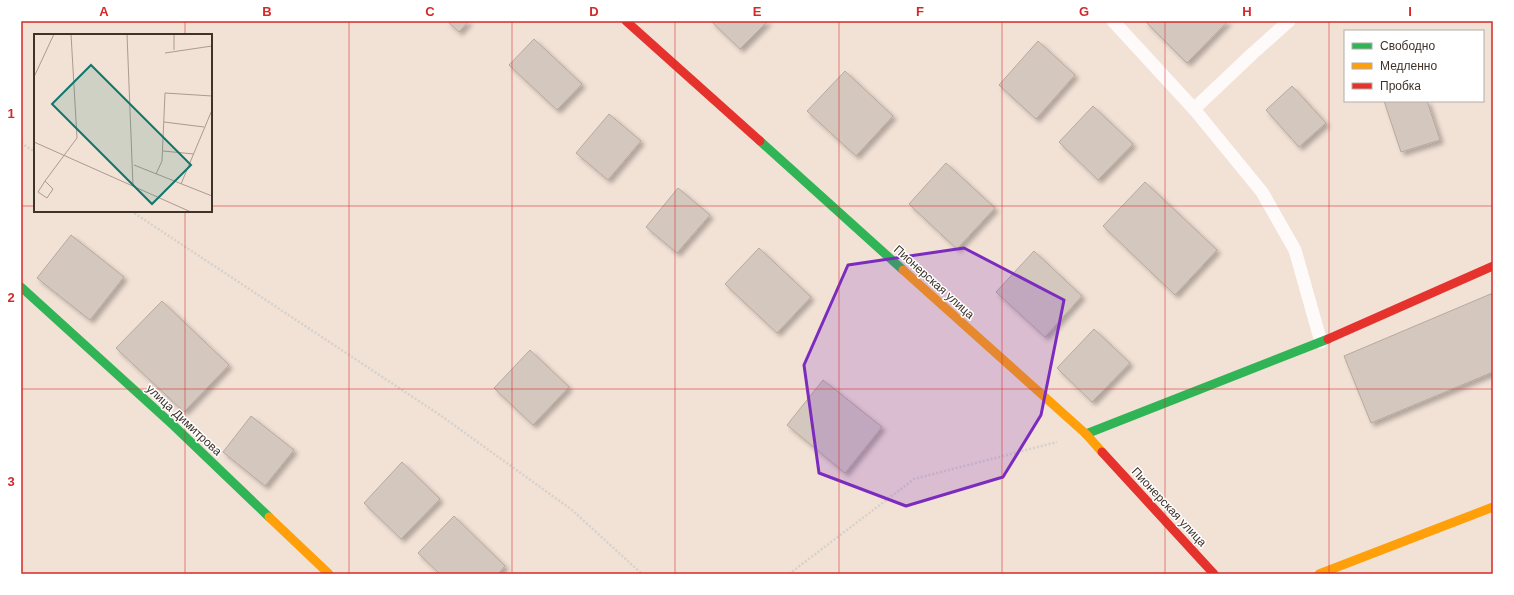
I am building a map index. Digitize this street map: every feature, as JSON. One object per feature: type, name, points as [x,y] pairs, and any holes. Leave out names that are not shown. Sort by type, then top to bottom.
[{"type":"street","name":"Пионерская улица","points":[[626,21],[1086,434],[1214,574]]},
{"type":"street","points":[[1086,434],[1321,342],[1493,266]]},
{"type":"street","name":"улица Димитрова","points":[[21,287],[174,426],[329,574]]},
{"type":"street","points":[[1319,574],[1493,507]]},
{"type":"lane","points":[[1113,21],[1194,108],[1262,192],[1295,250],[1321,342]]},
{"type":"lane","points":[[1194,108],[1289,21]]},
{"type":"path","points":[[21,143],[34,151]]},
{"type":"path","points":[[133,212],[440,415],[572,510],[642,574]]},
{"type":"path","points":[[789,574],[914,479],[1086,434]]},
{"type":"highlighted area","points":[[964,248],[1064,300],[1041,415],[1003,477],[906,506],[819,473],[804,365],[848,265]]},
{"type":"building","points":[[447,21],[469,21],[459,32]]},
{"type":"building","points":[[711,21],[768,21],[740,49]]},
{"type":"building","points":[[1145,21],[1228,21],[1187,63]]},
{"type":"building","points":[[534,39],[582,84],[557,110],[509,65]]},
{"type":"building","points":[[1038,41],[1075,75],[1036,119],[999,85]]},
{"type":"building","points":[[845,71],[893,116],[856,156],[807,111]]},
{"type":"building","points":[[1292,86],[1326,123],[1299,147],[1266,110]]},
{"type":"building","points":[[1384,102],[1427,102],[1440,140],[1401,152]]},
{"type":"building","points":[[1093,106],[1133,144],[1098,180],[1059,142]]},
{"type":"building","points":[[609,114],[641,141],[608,180],[576,153]]},
{"type":"building","points":[[946,163],[995,208],[957,249],[909,204]]},
{"type":"building","points":[[1145,182],[1217,250],[1175,295],[1103,226]]},
{"type":"building","points":[[678,188],[710,215],[677,253],[646,227]]},
{"type":"building","points":[[71,235],[124,277],[90,320],[37,278]]},
{"type":"building","points":[[759,248],[811,297],[777,333],[725,284]]},
{"type":"building","points":[[1034,251],[1082,296],[1045,337],[996,292]]},
{"type":"building","points":[[1493,293],[1493,372],[1371,423],[1344,356]]},
{"type":"building","points":[[162,301],[229,365],[184,412],[116,348]]},
{"type":"building","points":[[1094,329],[1130,363],[1092,402],[1057,368]]},
{"type":"building","points":[[530,350],[569,387],[533,425],[494,388]]},
{"type":"building","points":[[823,380],[882,427],[845,473],[787,425]]},
{"type":"building","points":[[251,416],[294,450],[265,486],[223,452]]},
{"type":"building","points":[[402,462],[440,499],[401,539],[364,503]]},
{"type":"building","points":[[454,516],[505,566],[498,574],[440,574],[418,553]]},
{"type":"traffic: fast","points":[[760,141],[903,270]]},
{"type":"traffic: fast","points":[[21,287],[174,426],[269,517]]},
{"type":"traffic: fast","points":[[1086,434],[1328,339]]},
{"type":"traffic: slow","points":[[903,270],[1086,434],[1102,452]]},
{"type":"traffic: slow","points":[[1319,574],[1493,507]]},
{"type":"traffic: slow","points":[[269,517],[329,574]]},
{"type":"traffic: jam","points":[[626,21],[760,141]]},
{"type":"traffic: jam","points":[[1328,339],[1493,266]]},
{"type":"traffic: jam","points":[[1102,452],[1214,574]]}]
